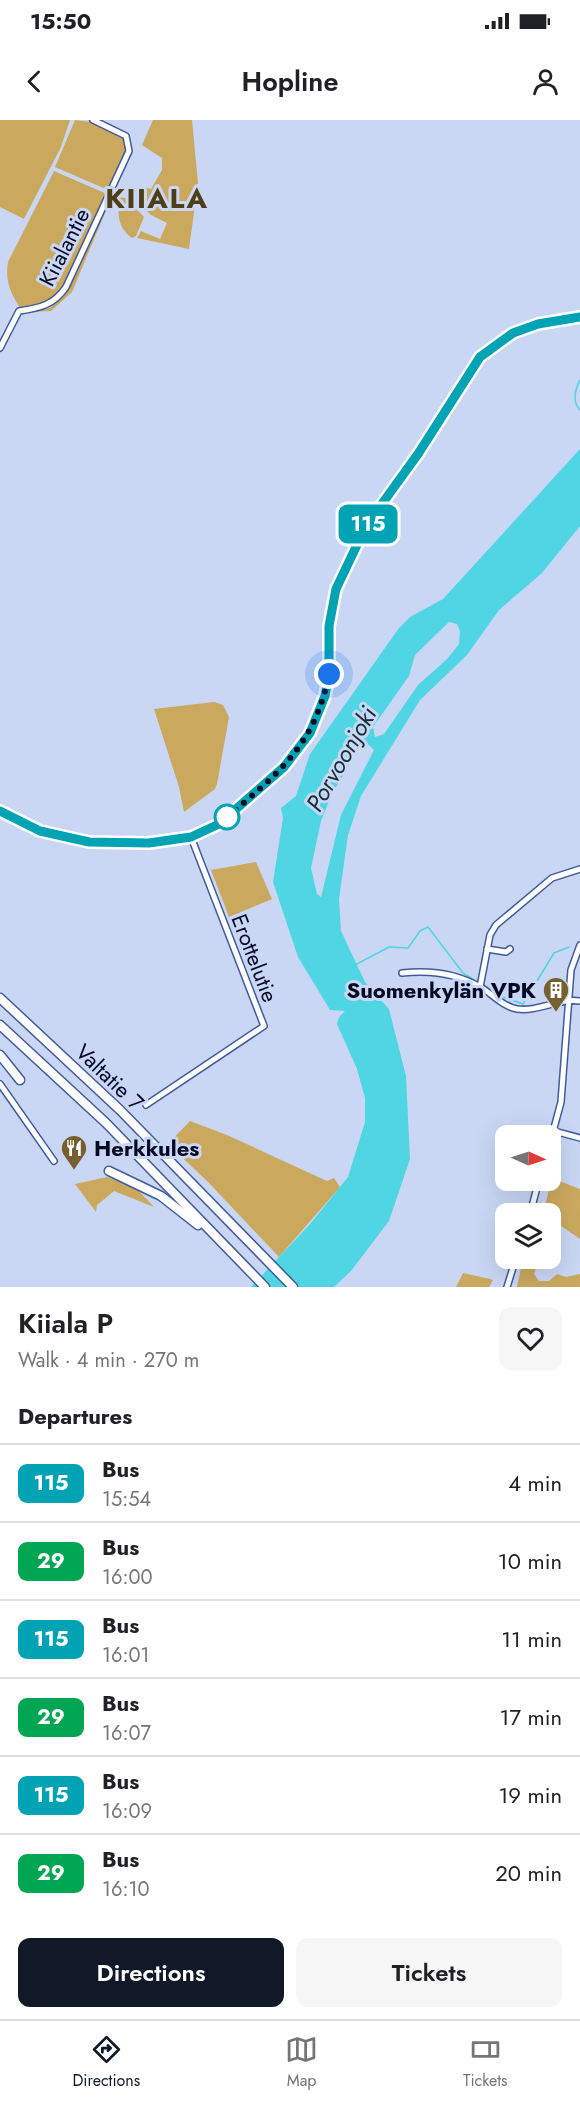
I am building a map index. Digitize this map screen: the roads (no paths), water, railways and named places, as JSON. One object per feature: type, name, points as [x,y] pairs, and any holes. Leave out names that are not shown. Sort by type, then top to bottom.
[{"type":"highway","name":"Valtatie 7","points":[[0,998],[120,1110],[293,1287]]},
{"type":"highway","name":"Valtatie 7","points":[[0,1025],[106,1123],[265,1287]]},
{"type":"highway","points":[[0,1055],[20,1080]]},
{"type":"highway","points":[[109,1171],[176,1205],[242,1263]]},
{"type":"street","name":"Kiialantie","points":[[0,348],[19,310],[48,305],[58,299],[66,287],[129,151],[126,136],[93,120]]},
{"type":"street","points":[[0,811],[40,831],[89,842],[149,843],[191,837],[219,824],[284,767],[310,733],[325,696],[329,674],[329,626],[336,589],[366,526],[418,454],[480,357],[513,333],[538,324],[580,317]]},
{"type":"street","name":"Erottelutie","points":[[146,1105],[264,1026],[191,837]]},
{"type":"street","points":[[480,987],[490,935],[496,925],[537,889],[556,876],[580,870]]},
{"type":"street","points":[[555,1125],[561,1102],[568,999],[580,945]]},
{"type":"street","points":[[487,949],[506,952],[510,949]]},
{"type":"street","points":[[402,973],[450,974],[480,987],[517,1009],[536,1009],[568,999],[580,1001]]},
{"type":"street","points":[[0,1084],[54,1161]]},
{"type":"street","points":[[561,1133],[580,1138]]},
{"type":"street","points":[[507,1287],[513,1269]]},
{"type":"water","name":"Porvoonjoki","points":[[580,449],[580,526],[542,573],[499,610],[467,655],[420,700],[361,796],[348,835],[339,899],[341,931],[365,982],[389,1009],[406,1076],[410,1159],[389,1221],[351,1271],[334,1287],[251,1287],[310,1224],[348,1177],[365,1122],[365,1098],[357,1069],[337,1024],[339,1017],[345,1011],[330,1010],[298,957],[273,882],[283,818],[281,808],[296,796],[310,754],[399,628],[410,617],[443,599]],"holes":[[[449,622],[457,624],[460,631],[459,644],[447,659],[418,685],[384,734],[375,737],[373,727],[409,676],[415,655]],[[367,743],[374,750],[341,815],[321,897],[317,894],[311,868],[321,821],[331,796],[361,744]]]},
{"type":"waterway","points":[[580,380],[575,395],[577,407],[580,410]]},
{"type":"waterway","points":[[355,965],[389,947],[408,948],[420,931],[428,927],[463,973],[474,980]]},
{"type":"waterway","points":[[483,984],[500,996],[523,1004],[554,953],[569,947]]},
{"type":"place","name":"Suomenkylän VPK","points":[[556,1013]]},
{"type":"place","name":"Herkkules","points":[[74,1171]]},
{"type":"district","name":"KIIALA","points":[[157,198]]}]
